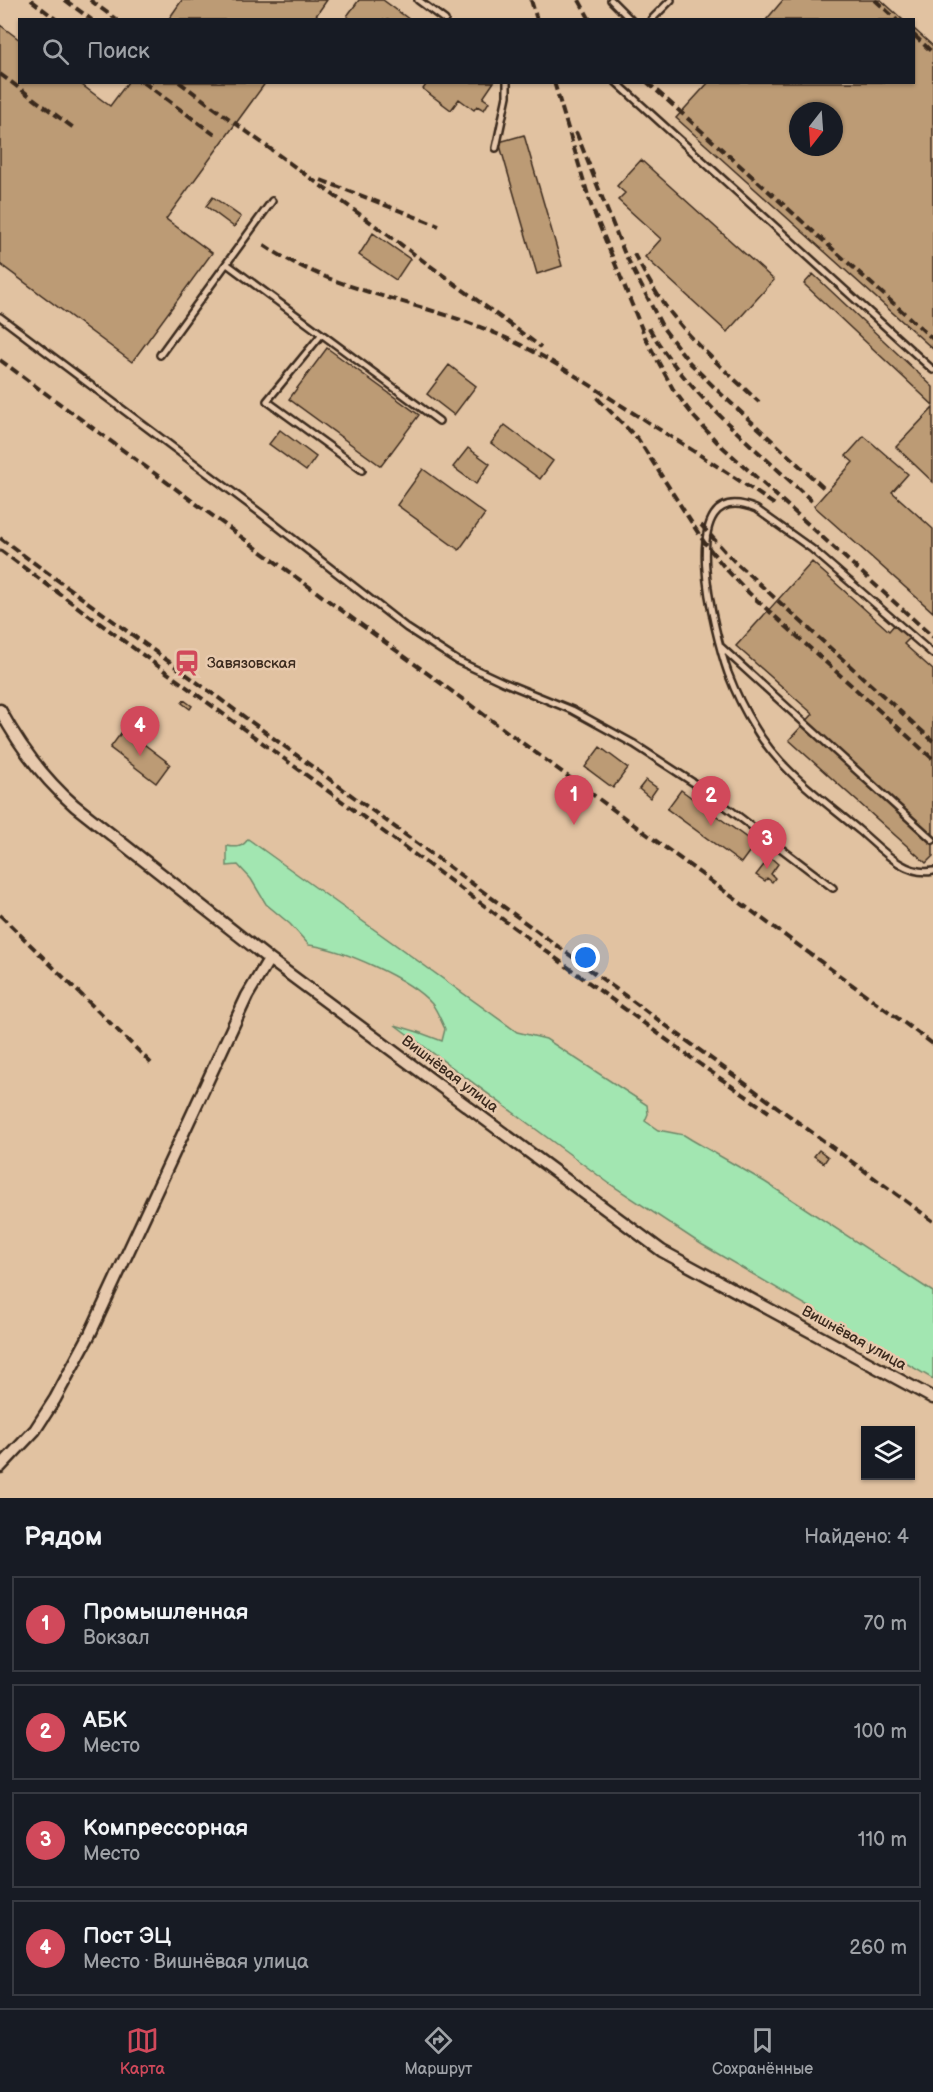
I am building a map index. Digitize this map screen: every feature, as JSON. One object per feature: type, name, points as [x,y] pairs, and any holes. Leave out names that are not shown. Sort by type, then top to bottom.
[{"type":"street","name":"Вишнёвая улица","points":[[0,710],[37,768],[54,787],[269,959],[662,1251],[933,1398]]},
{"type":"street","points":[[0,1467],[35,1430],[55,1399],[90,1334],[247,996],[269,959]]},
{"type":"lane","points":[[418,0],[442,18]]},
{"type":"lane","points":[[611,0],[629,18]]},
{"type":"lane","points":[[653,18],[671,0]]},
{"type":"lane","points":[[496,148],[507,96],[507,84]]},
{"type":"lane","points":[[618,84],[933,370]]},
{"type":"lane","points":[[160,355],[272,201]]},
{"type":"lane","points":[[227,264],[439,421]]},
{"type":"lane","points":[[0,318],[198,468],[260,512],[408,628],[458,661],[483,674],[572,710],[634,744],[700,787],[834,888]]},
{"type":"lane","points":[[321,335],[267,400],[362,470]]},
{"type":"lane","points":[[933,654],[812,549],[756,509],[737,504],[717,510],[710,522],[704,543],[712,612],[728,672],[754,728],[784,768],[893,859],[920,873],[933,872]]},
{"type":"lane","points":[[720,646],[933,840]]},
{"type":"green space","points":[[248,839],[517,1032],[546,1039],[647,1105],[648,1114],[645,1121],[658,1130],[684,1135],[765,1182],[933,1292],[933,1379],[701,1244],[610,1184],[395,1025],[442,1041],[445,1029],[432,1004],[408,984],[374,966],[339,952],[309,945],[290,924],[266,904],[251,879],[238,865],[227,866],[227,846],[239,846]]},
{"type":"building","points":[[182,0],[327,0],[314,18],[169,18]]},
{"type":"building","points":[[359,0],[383,0],[407,18],[349,18],[347,16]]},
{"type":"building","points":[[783,0],[881,0],[901,18],[768,18]]},
{"type":"building","points":[[0,25],[18,38],[18,84],[81,84],[110,106],[126,84],[265,84],[166,219],[212,253],[132,362],[0,264]]},
{"type":"building","points":[[915,30],[933,46],[933,349],[676,118],[707,84],[915,84]]},
{"type":"building","points":[[427,84],[493,84],[483,98],[489,102],[484,110],[477,106],[474,110],[459,99],[451,110],[423,89]]},
{"type":"building","points":[[524,135],[562,266],[537,274],[499,142]]},
{"type":"building","points":[[641,160],[774,280],[727,332],[645,257],[661,239],[618,200],[625,193],[617,186]]},
{"type":"building","points":[[213,197],[241,217],[234,227],[206,206]]},
{"type":"building","points":[[373,233],[410,259],[396,280],[359,255]]},
{"type":"building","points":[[813,274],[933,387],[933,405],[804,284]]},
{"type":"building","points":[[327,348],[419,415],[381,466],[289,399]]},
{"type":"building","points":[[449,365],[476,386],[454,415],[427,394]]},
{"type":"building","points":[[933,408],[933,482],[896,447]]},
{"type":"building","points":[[505,425],[553,461],[540,479],[491,443]]},
{"type":"building","points":[[280,430],[316,457],[306,471],[269,444]]},
{"type":"building","points":[[864,436],[908,474],[892,492],[933,529],[933,612],[814,506],[853,462],[846,456]]},
{"type":"building","points":[[468,448],[490,464],[476,484],[453,467]]},
{"type":"building","points":[[423,469],[485,514],[459,550],[397,505]]},
{"type":"building","points":[[812,562],[889,631],[895,624],[910,638],[904,644],[933,670],[933,856],[926,863],[789,740],[813,714],[736,646]]},
{"type":"building","points":[[184,700],[192,706],[190,709],[182,703]]},
{"type":"building","points":[[124,729],[170,764],[156,783],[110,748]]},
{"type":"building","points":[[600,747],[628,768],[613,788],[585,767]]},
{"type":"building","points":[[646,780],[657,788],[650,798],[639,789]]},
{"type":"building","points":[[681,790],[755,844],[741,863],[667,809]]},
{"type":"building","points":[[770,857],[778,864],[771,874],[775,878],[772,882],[767,878],[765,881],[756,875]]},
{"type":"building","points":[[819,1150],[828,1157],[824,1163],[814,1156]]},
{"type":"railway","points":[[31,0],[54,18]]},
{"type":"railway","points":[[65,0],[89,18]]},
{"type":"railway","points":[[90,0],[114,18]]},
{"type":"railway","points":[[531,0],[536,18]]},
{"type":"railway","points":[[579,0],[589,18]]},
{"type":"railway","points":[[875,0],[895,18]]},
{"type":"railway","points":[[915,36],[933,53]]},
{"type":"railway","points":[[0,74],[75,129]]},
{"type":"railway","points":[[146,84],[215,135]]},
{"type":"railway","points":[[182,84],[541,347]]},
{"type":"railway","points":[[555,84],[591,205],[646,339],[673,389],[716,441],[933,637]]},
{"type":"railway","points":[[649,84],[933,339]]},
{"type":"railway","points":[[576,132],[624,252],[663,328],[690,363],[719,392],[827,491]]},
{"type":"railway","points":[[321,180],[439,226]]},
{"type":"railway","points":[[264,245],[319,274],[468,322],[532,351],[775,505]]},
{"type":"railway","points":[[634,254],[668,310],[715,361],[759,402]]},
{"type":"railway","points":[[649,328],[683,376],[704,399],[815,504]]},
{"type":"railway","points":[[0,360],[933,1044]]},
{"type":"railway","points":[[597,398],[638,439],[704,542],[725,568],[749,593],[933,759]]},
{"type":"railway","points":[[701,525],[734,561],[933,741]]},
{"type":"railway","points":[[0,538],[933,1221]]},
{"type":"railway","points":[[0,550],[701,1065],[769,1112]]},
{"type":"railway","points":[[0,915],[153,1065]]},
{"type":"place","name":"Завязовская","points":[[187,663]]},
{"type":"place","name":"Пост ЭЦ","points":[[140,756]]},
{"type":"place","name":"Промышленная","points":[[574,825]]},
{"type":"place","name":"АБК","points":[[711,826]]},
{"type":"place","name":"Компрессорная","points":[[767,869]]}]
